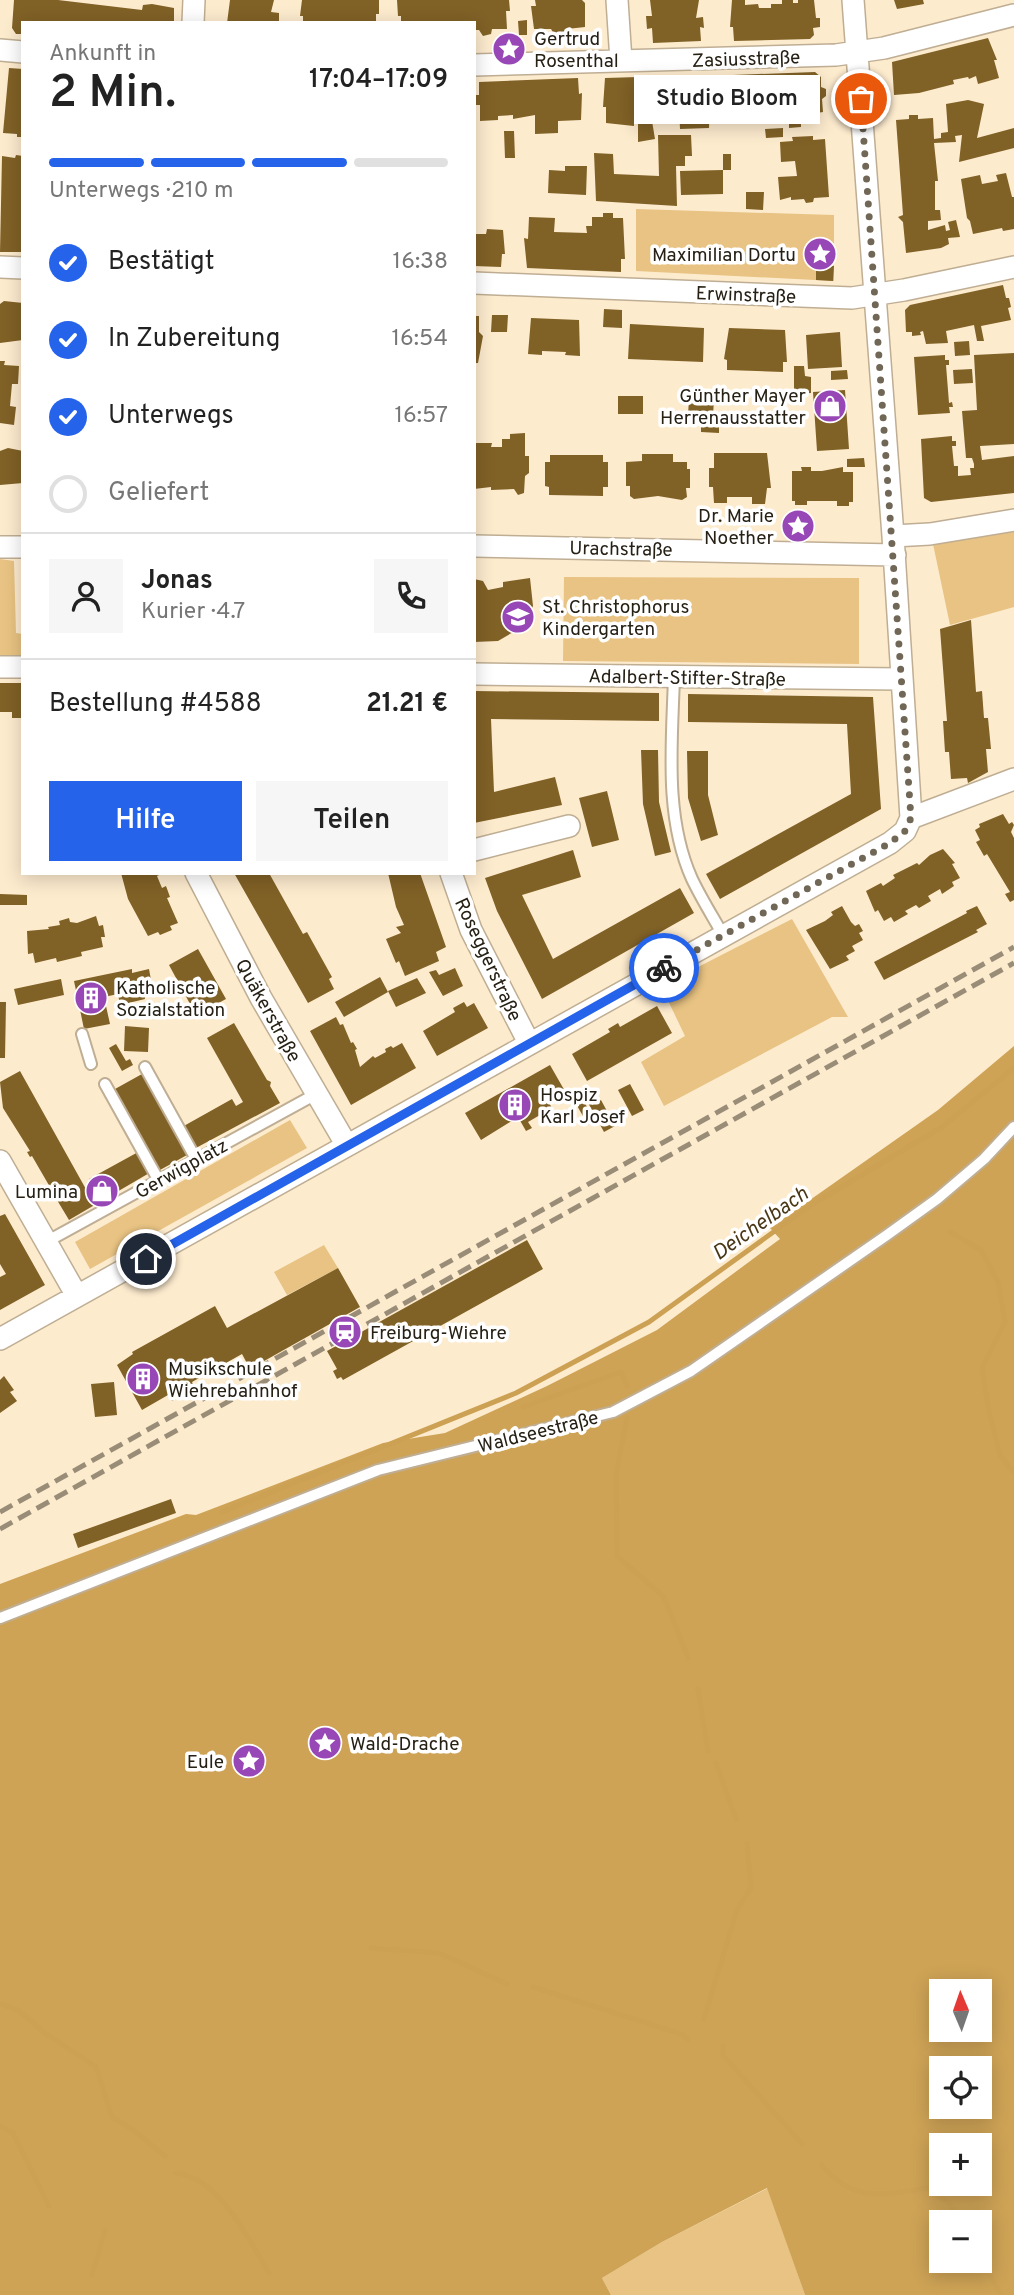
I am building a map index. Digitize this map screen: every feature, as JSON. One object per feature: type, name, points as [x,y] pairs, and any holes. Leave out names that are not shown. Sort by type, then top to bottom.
[{"type":"street","points":[[193,21],[194,0]]},
{"type":"street","points":[[617,0],[621,61]]},
{"type":"street","points":[[0,1339],[890,843],[905,831],[911,818],[900,679],[894,546],[853,0]]},
{"type":"street","name":"Zasiusstraße","points":[[476,65],[858,53],[1014,15]]},
{"type":"street","points":[[0,50],[21,52]]},
{"type":"street","points":[[0,267],[21,268]]},
{"type":"street","name":"Erwinstraße","points":[[476,282],[824,297],[874,295],[1014,267]]},
{"type":"street","name":"Urachstraße","points":[[476,546],[894,546],[930,534],[1014,520]]},
{"type":"street","points":[[0,547],[21,547]]},
{"type":"street","points":[[0,667],[21,667]]},
{"type":"street","name":"Adalbert-Stifter-Straße","points":[[476,674],[900,679]]},
{"type":"street","points":[[911,818],[1014,779]]},
{"type":"street","points":[[476,849],[569,826]]},
{"type":"street","name":"Quäkerstraße","points":[[197,875],[346,1144]]},
{"type":"street","name":"Roseggerstraße","points":[[452,875],[471,930],[529,1043]]},
{"type":"street","points":[[0,1161],[77,1296]]},
{"type":"lane","points":[[674,677],[671,763],[673,806],[691,877],[723,935]]},
{"type":"lane","points":[[82,1034],[91,1064]]},
{"type":"lane","points":[[145,1067],[196,1159]]},
{"type":"lane","points":[[105,1084],[159,1181]]},
{"type":"lane","name":"Gerwigplatz","points":[[46,1242],[316,1094]]},
{"type":"lane","name":"Waldseestraße","points":[[0,1618],[378,1469],[613,1412],[691,1371],[887,1235],[937,1199],[984,1159],[1014,1128]]},
{"type":"shaded area","points":[[636,209],[834,215],[834,281],[636,271]]},
{"type":"shaded area","points":[[1014,528],[1014,607],[950,625],[933,544]]},
{"type":"shaded area","points":[[0,559],[14,561],[16,633],[21,634],[21,662],[0,662]]},
{"type":"shaded area","points":[[564,577],[859,578],[859,664],[563,661]]},
{"type":"shaded area","points":[[792,919],[848,1017],[832,1017],[664,1106],[641,1062],[685,1036],[661,986]]},
{"type":"shaded area","points":[[1014,1046],[1014,2295],[805,2295],[767,2188],[662,2242],[602,2278],[611,2295],[0,2295],[0,1584],[186,1514],[196,1515],[383,1443],[445,1433],[547,1386],[657,1330],[780,1239],[770,1228],[938,1110]]},
{"type":"shaded area","points":[[290,1120],[307,1148],[90,1269],[75,1242]]},
{"type":"shaded area","points":[[324,1245],[338,1268],[287,1295],[274,1272]]},
{"type":"shaded area","points":[[768,2188],[805,2295],[611,2295],[602,2278],[662,2242]]},
{"type":"building","points":[[14,0],[58,0],[142,10],[143,5],[152,4],[174,8],[174,21],[21,21],[21,34],[16,34],[12,28]]},
{"type":"building","points":[[230,0],[274,0],[271,12],[279,13],[279,21],[227,21]]},
{"type":"building","points":[[302,0],[379,0],[376,21],[303,21],[303,16],[300,16]]},
{"type":"building","points":[[397,0],[509,0],[510,11],[506,11],[507,29],[492,29],[491,34],[483,36],[476,30],[476,21],[401,21],[401,16],[398,16]]},
{"type":"building","points":[[535,0],[582,0],[585,3],[585,27],[567,29],[563,35],[555,36],[551,29],[534,29],[531,6],[536,6]]},
{"type":"building","points":[[650,0],[699,0],[696,18],[703,17],[704,28],[700,27],[701,41],[653,43],[652,28],[647,29],[646,16],[652,16]]},
{"type":"building","points":[[732,0],[745,0],[745,5],[758,4],[759,8],[771,8],[771,4],[782,4],[782,0],[798,3],[798,0],[814,0],[820,27],[813,28],[814,35],[810,39],[734,41],[733,27],[730,27]]},
{"type":"building","points":[[894,0],[923,0],[924,4],[897,9]]},
{"type":"building","points":[[527,20],[527,35],[519,35],[518,21]]},
{"type":"building","points":[[988,38],[997,60],[994,60],[999,78],[978,84],[976,76],[969,79],[968,77],[953,80],[954,84],[919,93],[894,95],[892,62]]},
{"type":"building","points":[[9,68],[21,69],[21,137],[3,133]]},
{"type":"building","points":[[815,72],[821,77],[821,87],[826,89],[826,96],[822,99],[823,112],[799,116],[799,110],[796,110],[796,119],[801,119],[801,127],[789,128],[789,108],[781,106],[776,107],[776,110],[755,111],[755,120],[734,121],[734,104],[730,104],[733,75]]},
{"type":"building","points":[[707,75],[710,94],[709,128],[680,129],[679,107],[675,108],[675,112],[662,112],[662,116],[634,113],[634,126],[606,123],[606,107],[603,107],[605,78]]},
{"type":"building","points":[[578,78],[579,94],[582,93],[581,120],[558,121],[558,133],[535,134],[535,115],[513,119],[513,115],[498,116],[498,120],[480,121],[480,105],[476,105],[479,82]]},
{"type":"building","points":[[968,100],[984,104],[977,138],[1014,128],[1014,148],[959,162],[962,135],[955,136],[956,142],[934,143],[938,181],[935,181],[935,210],[940,210],[941,220],[928,221],[928,230],[945,225],[946,231],[950,230],[948,222],[956,220],[960,237],[948,238],[949,244],[941,248],[906,253],[903,222],[898,217],[903,215],[896,120],[909,119],[909,115],[918,115],[918,119],[933,118],[934,139],[941,138],[941,133],[948,132],[946,104]]},
{"type":"building","points":[[652,121],[655,139],[638,142],[638,123]]},
{"type":"building","points":[[783,128],[783,137],[766,138],[765,129]]},
{"type":"building","points":[[504,131],[514,131],[515,158],[505,158]]},
{"type":"building","points":[[658,135],[691,135],[692,156],[685,156],[685,166],[676,166],[677,206],[596,201],[594,153],[613,154],[614,174],[659,176]]},
{"type":"building","points":[[813,136],[813,140],[825,139],[829,197],[814,198],[813,202],[806,203],[804,199],[791,200],[791,197],[780,200],[778,177],[797,176],[795,161],[781,162],[780,142],[793,141],[792,137]]},
{"type":"building","points":[[723,154],[731,154],[731,170],[723,170]]},
{"type":"building","points":[[16,155],[21,156],[21,252],[0,252],[2,156],[15,158]]},
{"type":"building","points":[[565,166],[587,166],[586,195],[548,193],[549,170],[565,171]]},
{"type":"building","points":[[723,170],[723,194],[681,195],[680,171]]},
{"type":"building","points":[[1006,173],[1014,197],[1014,229],[1003,231],[1002,228],[973,234],[967,218],[961,179],[980,175],[982,184],[998,181],[996,175]]},
{"type":"building","points":[[746,192],[764,192],[763,210],[746,209]]},
{"type":"building","points":[[603,213],[613,213],[613,218],[623,218],[625,259],[621,259],[621,272],[527,268],[524,238],[528,239],[529,217],[555,218],[554,232],[587,233],[586,226],[592,226],[592,217],[603,217]]},
{"type":"building","points":[[487,229],[503,230],[505,254],[502,254],[501,267],[476,266],[476,234],[486,234]]},
{"type":"building","points":[[816,266],[834,266],[833,281],[816,280]]},
{"type":"building","points":[[1003,285],[1006,298],[1009,298],[1011,320],[981,326],[984,341],[977,341],[974,325],[946,331],[948,343],[926,344],[923,331],[920,332],[921,335],[912,336],[912,332],[906,332],[905,310],[910,305]]},
{"type":"building","points":[[4,301],[21,303],[21,340],[0,343],[0,304]]},
{"type":"building","points":[[604,309],[622,310],[622,328],[603,327]]},
{"type":"building","points":[[492,315],[508,315],[507,332],[491,332]]},
{"type":"building","points":[[476,316],[479,316],[479,332],[483,336],[478,363]]},
{"type":"building","points":[[531,318],[579,320],[580,356],[565,355],[566,352],[542,351],[542,355],[528,354]]},
{"type":"building","points":[[630,324],[704,328],[703,362],[628,359]]},
{"type":"building","points":[[729,328],[785,330],[787,362],[783,362],[783,372],[727,370],[727,360],[724,359]]},
{"type":"building","points":[[840,332],[842,367],[808,369],[806,335]]},
{"type":"building","points":[[969,341],[970,355],[955,356],[954,342]]},
{"type":"building","points":[[1014,353],[1014,444],[980,446],[982,460],[1014,456],[1014,493],[931,502],[924,498],[921,439],[952,436],[952,441],[956,441],[956,446],[952,446],[958,476],[971,475],[970,468],[974,468],[974,464],[972,458],[966,458],[962,411],[977,410],[974,355]]},
{"type":"building","points":[[945,355],[945,360],[949,360],[949,365],[946,365],[949,403],[952,402],[953,407],[949,407],[950,413],[918,415],[914,357]]},
{"type":"building","points":[[0,361],[5,361],[4,365],[19,366],[18,384],[12,384],[10,406],[16,407],[14,425],[0,423]]},
{"type":"building","points":[[794,366],[804,366],[805,376],[811,377],[811,393],[794,394]]},
{"type":"building","points":[[972,369],[973,383],[954,384],[953,370]]},
{"type":"building","points":[[847,370],[848,379],[831,380],[831,371]]},
{"type":"building","points":[[845,390],[849,449],[817,451],[813,392]]},
{"type":"building","points":[[618,396],[643,396],[643,414],[618,414]]},
{"type":"building","points":[[689,398],[714,399],[713,416],[719,416],[719,433],[701,432],[701,416],[688,416]]},
{"type":"building","points":[[525,433],[525,456],[529,456],[529,473],[525,476],[524,493],[518,495],[514,489],[476,489],[476,443],[492,443],[491,447],[502,447],[502,439],[510,439],[510,434]]},
{"type":"building","points":[[8,448],[21,451],[21,483],[0,485],[0,451]]},
{"type":"building","points":[[714,453],[767,453],[771,488],[767,488],[765,504],[752,504],[752,497],[727,497],[727,503],[714,503],[713,487],[709,487],[709,468],[714,468]]},
{"type":"building","points":[[642,454],[673,454],[673,462],[687,462],[687,469],[690,469],[690,488],[686,488],[687,497],[682,500],[658,496],[634,499],[630,496],[630,486],[626,486],[626,462],[642,461]]},
{"type":"building","points":[[550,455],[603,455],[603,462],[608,462],[608,487],[603,487],[603,496],[549,495],[549,487],[545,486],[545,462],[550,462]]},
{"type":"building","points":[[864,458],[865,467],[847,467],[847,459]]},
{"type":"building","points":[[801,467],[822,471],[843,467],[843,472],[853,472],[853,502],[849,502],[849,506],[837,506],[837,501],[807,501],[807,505],[795,505],[795,501],[792,501],[792,471],[802,471]]},
{"type":"building","points":[[530,578],[533,606],[525,623],[517,624],[515,631],[498,641],[476,642],[476,579],[483,581],[488,590],[503,587],[503,582]]},
{"type":"building","points":[[971,620],[976,692],[982,691],[984,718],[988,718],[991,749],[986,749],[988,772],[968,783],[967,778],[951,779],[949,752],[945,752],[943,721],[947,721],[940,629]]},
{"type":"building","points":[[0,683],[21,683],[21,718],[12,718],[12,712],[0,712]]},
{"type":"building","points":[[476,691],[659,693],[659,721],[491,719],[494,792],[555,777],[562,805],[476,823]]},
{"type":"building","points":[[688,694],[873,697],[881,809],[720,899],[706,874],[851,794],[847,724],[688,722]]},
{"type":"building","points":[[641,750],[658,750],[659,802],[671,852],[655,856],[643,804]]},
{"type":"building","points":[[687,751],[708,751],[708,795],[718,835],[701,841],[688,798]]},
{"type":"building","points":[[607,791],[619,840],[592,847],[579,798]]},
{"type":"building","points":[[1003,814],[1009,824],[1012,822],[1014,825],[1011,832],[1014,838],[1014,900],[1010,902],[1005,894],[1010,892],[987,854],[984,856],[976,842],[980,840],[975,830],[980,827],[979,824]]},
{"type":"building","points":[[943,849],[955,863],[952,864],[960,878],[952,882],[954,886],[942,894],[940,889],[928,896],[931,901],[919,908],[916,905],[905,911],[908,914],[894,922],[891,917],[884,921],[878,910],[875,912],[866,891],[881,883],[883,886],[895,878],[893,875],[917,863],[919,865],[930,855]]},
{"type":"building","points":[[573,850],[581,877],[522,895],[553,959],[680,888],[694,913],[542,999],[497,911],[485,878]]},
{"type":"building","points":[[122,875],[159,875],[157,876],[162,888],[166,886],[170,897],[167,898],[178,923],[170,926],[172,930],[148,936],[128,899]]},
{"type":"building","points":[[235,875],[270,875],[303,934],[307,932],[332,977],[329,979],[334,989],[308,1003]]},
{"type":"building","points":[[388,875],[421,875],[446,947],[436,952],[439,961],[405,976],[386,939],[401,933],[396,927],[404,925],[396,907]]},
{"type":"building","points":[[0,894],[27,895],[27,905],[0,905]]},
{"type":"building","points":[[842,906],[851,922],[855,926],[859,924],[863,931],[859,933],[863,940],[852,946],[855,951],[846,956],[849,960],[830,969],[806,930],[825,921],[833,915],[831,912]]},
{"type":"building","points":[[977,906],[987,924],[976,930],[978,932],[884,980],[874,962]]},
{"type":"building","points":[[96,916],[99,926],[103,925],[103,947],[57,962],[56,958],[35,963],[33,953],[28,954],[27,931],[49,929],[48,927],[60,925],[59,921],[69,918],[70,922],[77,923]]},
{"type":"building","points":[[198,949],[226,999],[196,1015],[169,965]]},
{"type":"building","points":[[455,968],[463,986],[443,996],[429,972],[436,970],[439,975]]},
{"type":"building","name":"Katholische Sozialstation","points":[[132,969],[132,973],[149,969],[153,991],[144,993],[145,999],[120,1005],[118,994],[104,997],[110,1024],[84,1029],[74,981]]},
{"type":"building","points":[[380,977],[388,992],[344,1017],[335,1002]]},
{"type":"building","points":[[417,978],[426,993],[396,1007],[388,991]]},
{"type":"building","points":[[61,979],[64,995],[18,1005],[14,989]]},
{"type":"building","points":[[0,1002],[6,1002],[5,1058],[0,1058]]},
{"type":"building","points":[[464,1002],[467,1007],[474,1003],[488,1028],[437,1056],[423,1031],[455,1012],[453,1008]]},
{"type":"building","points":[[657,1006],[672,1033],[587,1081],[572,1054],[610,1032],[608,1029],[618,1023],[620,1027]]},
{"type":"building","points":[[336,1017],[357,1049],[355,1050],[360,1067],[373,1056],[375,1058],[386,1052],[385,1049],[402,1043],[416,1068],[351,1105],[310,1031]]},
{"type":"building","points":[[234,1023],[267,1080],[271,1082],[270,1086],[280,1103],[194,1149],[182,1127],[232,1099],[236,1106],[243,1102],[207,1038]]},
{"type":"building","points":[[125,1026],[149,1028],[148,1052],[124,1051]]},
{"type":"building","points":[[116,1044],[126,1061],[130,1059],[133,1065],[122,1071],[109,1048]]},
{"type":"building","name":"Hospiz Karl Josef","points":[[550,1065],[566,1093],[548,1101],[552,1108],[528,1122],[532,1128],[526,1131],[518,1117],[481,1140],[465,1113]]},
{"type":"building","points":[[20,1071],[87,1191],[93,1187],[89,1179],[140,1151],[151,1172],[69,1220],[57,1200],[51,1196],[54,1194],[3,1108],[0,1082]]},
{"type":"building","points":[[142,1074],[174,1131],[180,1136],[177,1137],[187,1155],[160,1170],[115,1089]]},
{"type":"building","points":[[630,1084],[644,1110],[632,1116],[618,1090]]},
{"type":"building","points":[[588,1097],[592,1105],[601,1100],[615,1126],[604,1132],[586,1099]]},
{"type":"building","points":[[582,1098],[595,1121],[588,1125],[575,1102]]},
{"type":"building","points":[[5,1214],[45,1285],[0,1310],[0,1277],[6,1274],[0,1264],[0,1216]]},
{"type":"building","points":[[527,1240],[543,1269],[343,1380],[341,1377],[337,1379],[333,1371],[337,1369],[327,1351]]},
{"type":"building","points":[[338,1268],[360,1307],[250,1369],[242,1354],[192,1382],[195,1388],[172,1401],[168,1395],[142,1410],[117,1365],[133,1354],[132,1352],[215,1306],[227,1328]]},
{"type":"building","points":[[4,1376],[14,1390],[10,1392],[17,1401],[0,1413],[0,1380]]},
{"type":"building","points":[[114,1382],[117,1415],[95,1417],[91,1384]]},
{"type":"building","points":[[171,1499],[176,1513],[78,1548],[73,1534]]},
{"type":"waterway","name":"Deichelbach","points":[[222,1512],[516,1393],[649,1322],[808,1207],[942,1127],[1014,1068]]},
{"type":"waterway","points":[[950,1232],[981,1250],[998,1282],[1005,1322],[982,1368],[1000,1455],[1014,1473]]},
{"type":"waterway","points":[[523,1407],[621,1372],[627,1386]]},
{"type":"waterway","points":[[627,1418],[616,1474],[617,1556],[664,1597],[688,1658]]},
{"type":"waterway","points":[[698,1689],[708,1751]]},
{"type":"waterway","points":[[716,1763],[736,1819]]},
{"type":"waterway","points":[[704,2019],[737,1910],[751,1888],[747,1844]]},
{"type":"waterway","points":[[371,1948],[439,1953],[507,1984]]},
{"type":"waterway","points":[[533,1987],[681,2034],[688,2039]]},
{"type":"waterway","points":[[0,2004],[18,2010],[45,2033],[96,2067],[112,2117],[132,2129],[165,2156]]},
{"type":"waterway","points":[[723,2046],[723,2055],[802,2144]]},
{"type":"waterway","points":[[0,2126],[13,2133],[49,2206]]},
{"type":"waterway","points":[[822,2165],[845,2186],[857,2191],[883,2194],[927,2188],[950,2204],[954,2210]]},
{"type":"waterway","points":[[176,2173],[192,2177],[219,2198],[242,2228],[269,2273]]},
{"type":"waterway","points":[[92,2275],[105,2231]]},
{"type":"waterway","points":[[989,2273],[1001,2295]]},
{"type":"railway","points":[[0,1512],[1014,947]]},
{"type":"railway","points":[[0,1529],[1014,963]]},
{"type":"way so far","points":[[664,968],[890,843],[905,831],[911,818],[861,99]]},
{"type":"place","name":"Gertrud Rosenthal","points":[[509,49]]},
{"type":"place","name":"Studio Bloom","points":[[861,99]]},
{"type":"place","name":"Maximilian Dortu","points":[[820,254]]},
{"type":"place","name":"Günther Mayer Herrenausstatter","points":[[830,406]]},
{"type":"place","name":"Dr. Marie Noether","points":[[798,526]]},
{"type":"place","name":"St. Christophorus Kindergarten","points":[[518,617]]},
{"type":"place","name":"Katholische Sozialstation","points":[[91,998]]},
{"type":"place","name":"Hospiz Karl Josef","points":[[515,1105]]},
{"type":"place","name":"Lumina","points":[[102,1191]]},
{"type":"place","name":"Freiburg-Wiehre","points":[[345,1332]]},
{"type":"place","name":"Musikschule Wiehrebahnhof","points":[[143,1379]]},
{"type":"place","name":"Wald-Drache","points":[[325,1743]]},
{"type":"place","name":"Eule","points":[[249,1761]]},
{"type":"route","points":[[146,1259],[346,1144],[664,968]]}]
